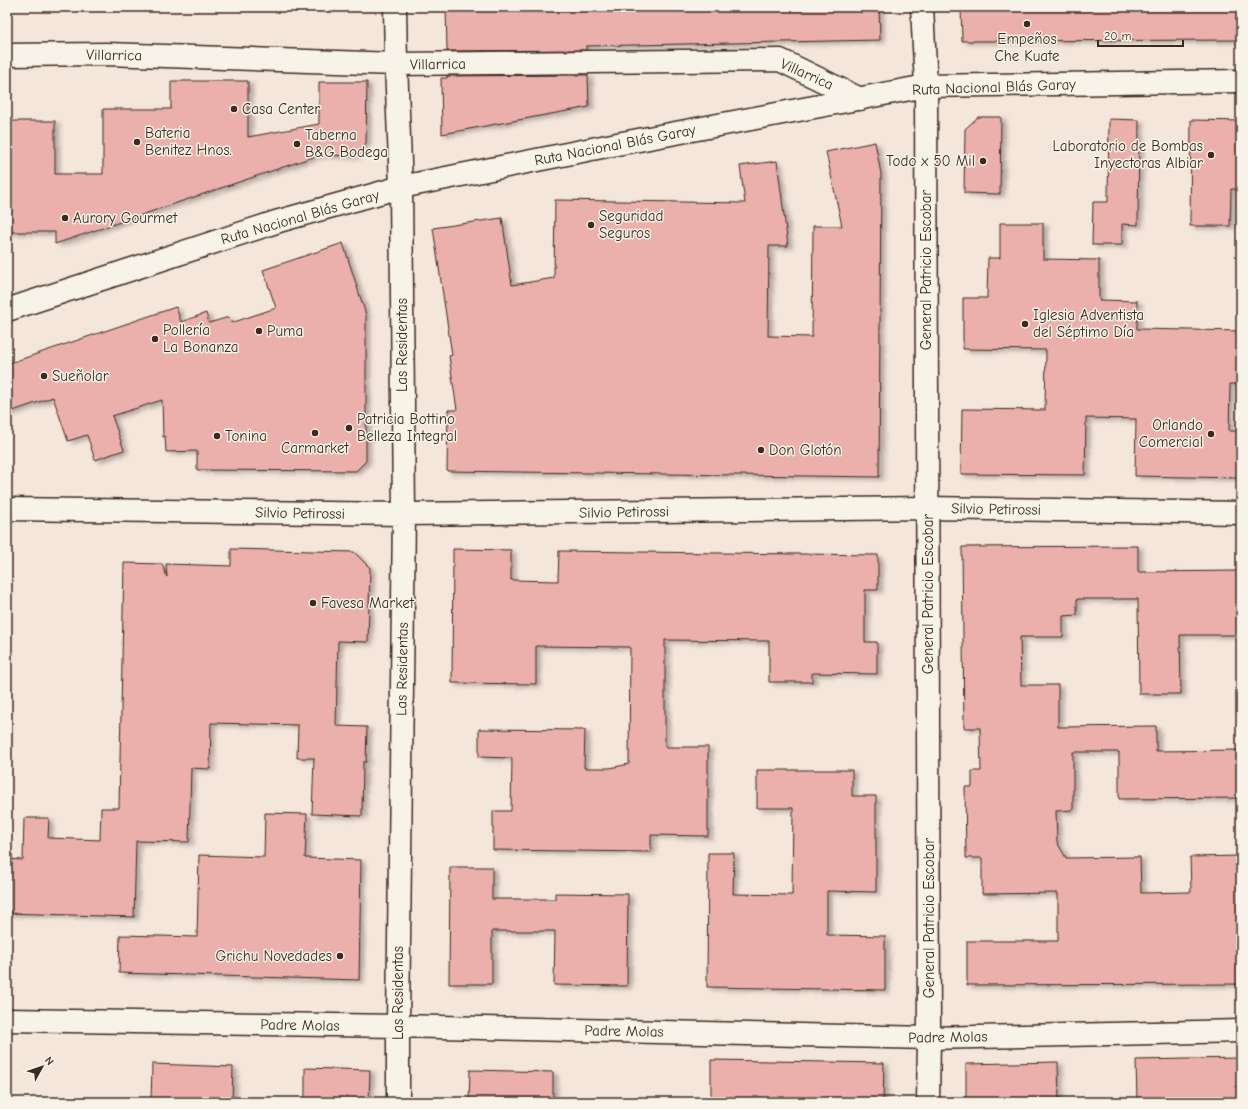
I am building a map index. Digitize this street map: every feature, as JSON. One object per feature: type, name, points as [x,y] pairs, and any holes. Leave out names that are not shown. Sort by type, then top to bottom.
[{"type":"main road","name":"Las Residentas","points":[[395,7],[401,187],[404,514],[398,1102]]},
{"type":"main road","name":"General Patricio Escobar","points":[[922,7],[926,86],[928,1102]]},
{"type":"main road","name":"Villarrica","points":[[7,55],[106,54],[396,64],[780,60],[860,99]]},
{"type":"main road","name":"Ruta Nacional Blás Garay","points":[[7,310],[279,221],[401,187],[617,144],[926,86],[1241,81]]},
{"type":"main road","name":"Silvio Petirossi","points":[[7,509],[404,514],[928,508],[1241,513]]},
{"type":"main road","name":"Padre Molas","points":[[7,1020],[398,1026],[929,1038],[1241,1031]]},
{"type":"building","points":[[446,7],[879,7],[880,40],[586,46],[586,50],[447,51]]},
{"type":"building","points":[[961,7],[1241,7],[1241,40],[962,41]]},
{"type":"building","points":[[588,75],[589,107],[442,134],[441,78],[447,78],[447,76]]},
{"type":"building","points":[[171,81],[248,81],[248,137],[319,124],[319,82],[367,82],[366,143],[355,156],[319,155],[55,244],[55,232],[7,232],[7,121],[55,121],[55,174],[103,174],[103,109],[171,109]]},
{"type":"building","name":"Todo x 50 Mil","points":[[978,117],[1001,117],[1000,194],[964,193],[965,129]]},
{"type":"building","points":[[1109,119],[1139,120],[1138,225],[1122,224],[1122,245],[1092,245],[1093,202],[1108,202]]},
{"type":"building","name":"Laboratorio de Bombas Inyectoras Albiar","points":[[1191,120],[1241,121],[1241,189],[1231,189],[1230,226],[1190,226]]},
{"type":"building","points":[[875,142],[881,174],[879,477],[447,471],[448,410],[457,410],[449,356],[452,355],[433,228],[502,218],[512,285],[554,278],[555,200],[745,203],[740,166],[777,161],[788,246],[769,246],[768,336],[812,337],[813,226],[842,226],[826,152]]},
{"type":"building","points":[[1000,223],[1043,223],[1043,259],[1099,260],[1099,300],[1137,301],[1137,329],[1241,331],[1241,384],[1230,384],[1229,431],[1241,431],[1241,478],[1135,476],[1136,419],[1086,418],[1085,475],[961,474],[962,409],[1045,410],[1046,350],[963,349],[963,298],[987,298],[988,258],[1000,258]]},
{"type":"building","points":[[343,243],[366,315],[366,461],[356,471],[197,470],[197,451],[166,452],[165,436],[163,437],[162,400],[112,416],[124,450],[95,460],[87,435],[68,441],[53,397],[7,413],[7,364],[176,307],[181,322],[206,313],[209,323],[229,317],[231,323],[276,308],[263,270]]},
{"type":"building","points":[[1138,546],[1138,572],[1241,571],[1241,635],[1180,635],[1181,694],[1139,694],[1138,599],[1077,599],[1077,615],[1063,616],[1063,637],[1020,637],[1021,685],[1058,685],[1058,727],[1156,726],[1156,751],[1241,750],[1241,798],[1119,799],[1119,752],[1073,752],[1073,810],[1056,811],[1057,842],[1066,858],[1140,857],[1141,893],[1191,892],[1190,857],[1241,856],[1241,984],[967,985],[967,941],[1058,941],[1058,893],[982,894],[982,858],[966,858],[965,787],[972,787],[972,771],[981,771],[980,728],[964,728],[962,547]]},
{"type":"building","points":[[231,549],[354,552],[370,568],[368,642],[338,641],[336,726],[367,727],[366,762],[363,762],[362,816],[312,814],[314,758],[297,758],[298,725],[211,723],[210,769],[191,768],[189,842],[136,841],[134,917],[7,913],[7,859],[23,860],[24,818],[49,818],[48,838],[100,840],[101,808],[119,808],[124,563],[162,564],[167,577],[166,564],[231,566]]},
{"type":"building","points":[[453,549],[511,550],[511,580],[558,581],[559,551],[878,555],[878,590],[865,590],[865,642],[877,642],[877,674],[812,673],[812,682],[769,682],[769,641],[665,640],[665,747],[708,747],[708,836],[651,835],[651,852],[493,850],[493,811],[511,811],[512,758],[479,757],[479,729],[585,730],[584,768],[610,768],[629,764],[630,647],[536,646],[536,684],[452,683]]},
{"type":"building","points":[[757,770],[852,770],[852,796],[876,796],[876,892],[827,891],[827,935],[885,936],[885,990],[707,987],[708,853],[734,853],[733,894],[792,895],[793,808],[757,808]]},
{"type":"building","points":[[265,813],[307,814],[305,858],[361,860],[359,980],[119,973],[120,935],[197,937],[199,855],[264,857]]},
{"type":"building","points":[[450,867],[492,867],[492,899],[555,899],[555,893],[628,894],[627,986],[554,985],[555,931],[492,931],[492,984],[449,984]]},
{"type":"building","points":[[1241,1058],[1241,1102],[1137,1102],[1136,1060]]},
{"type":"building","points":[[711,1060],[884,1063],[883,1102],[711,1102]]},
{"type":"building","points":[[1058,1062],[1059,1102],[966,1102],[966,1064]]},
{"type":"building","points":[[152,1064],[233,1067],[232,1102],[151,1102]]},
{"type":"building","points":[[305,1068],[370,1070],[369,1102],[305,1102]]},
{"type":"building","points":[[470,1070],[553,1072],[553,1102],[469,1102]]},
{"type":"place","name":"Empeños Che Kuate","points":[[1027,24]]},
{"type":"place","name":"Casa Center","points":[[234,109]]},
{"type":"place","name":"Bateria Benitez Hnos.","points":[[137,142]]},
{"type":"place","name":"Taberna B&G Bodega","points":[[297,144]]},
{"type":"place","name":"Laboratorio de Bombas Inyectoras Albiar","points":[[1211,155]]},
{"type":"place","name":"Todo x 50 Mil","points":[[983,161]]},
{"type":"place","name":"Aurory Gourmet","points":[[65,218]]},
{"type":"place","name":"Seguridad Seguros","points":[[591,225]]},
{"type":"place","name":"Iglesia Adventista del Séptimo Día","points":[[1025,324]]},
{"type":"place","name":"Puma","points":[[259,331]]},
{"type":"place","name":"Pollería La Bonanza","points":[[155,339]]},
{"type":"place","name":"Sueñolar","points":[[44,376]]},
{"type":"place","name":"Patricia Bottino Belleza Integral","points":[[349,428]]},
{"type":"place","name":"Carmarket","points":[[315,433]]},
{"type":"place","name":"Orlando Comercial","points":[[1211,434]]},
{"type":"place","name":"Tonina","points":[[217,436]]},
{"type":"place","name":"Don Glotón","points":[[761,450]]},
{"type":"place","name":"Favesa Market","points":[[313,603]]},
{"type":"place","name":"Grichu Novedades","points":[[340,956]]}]
